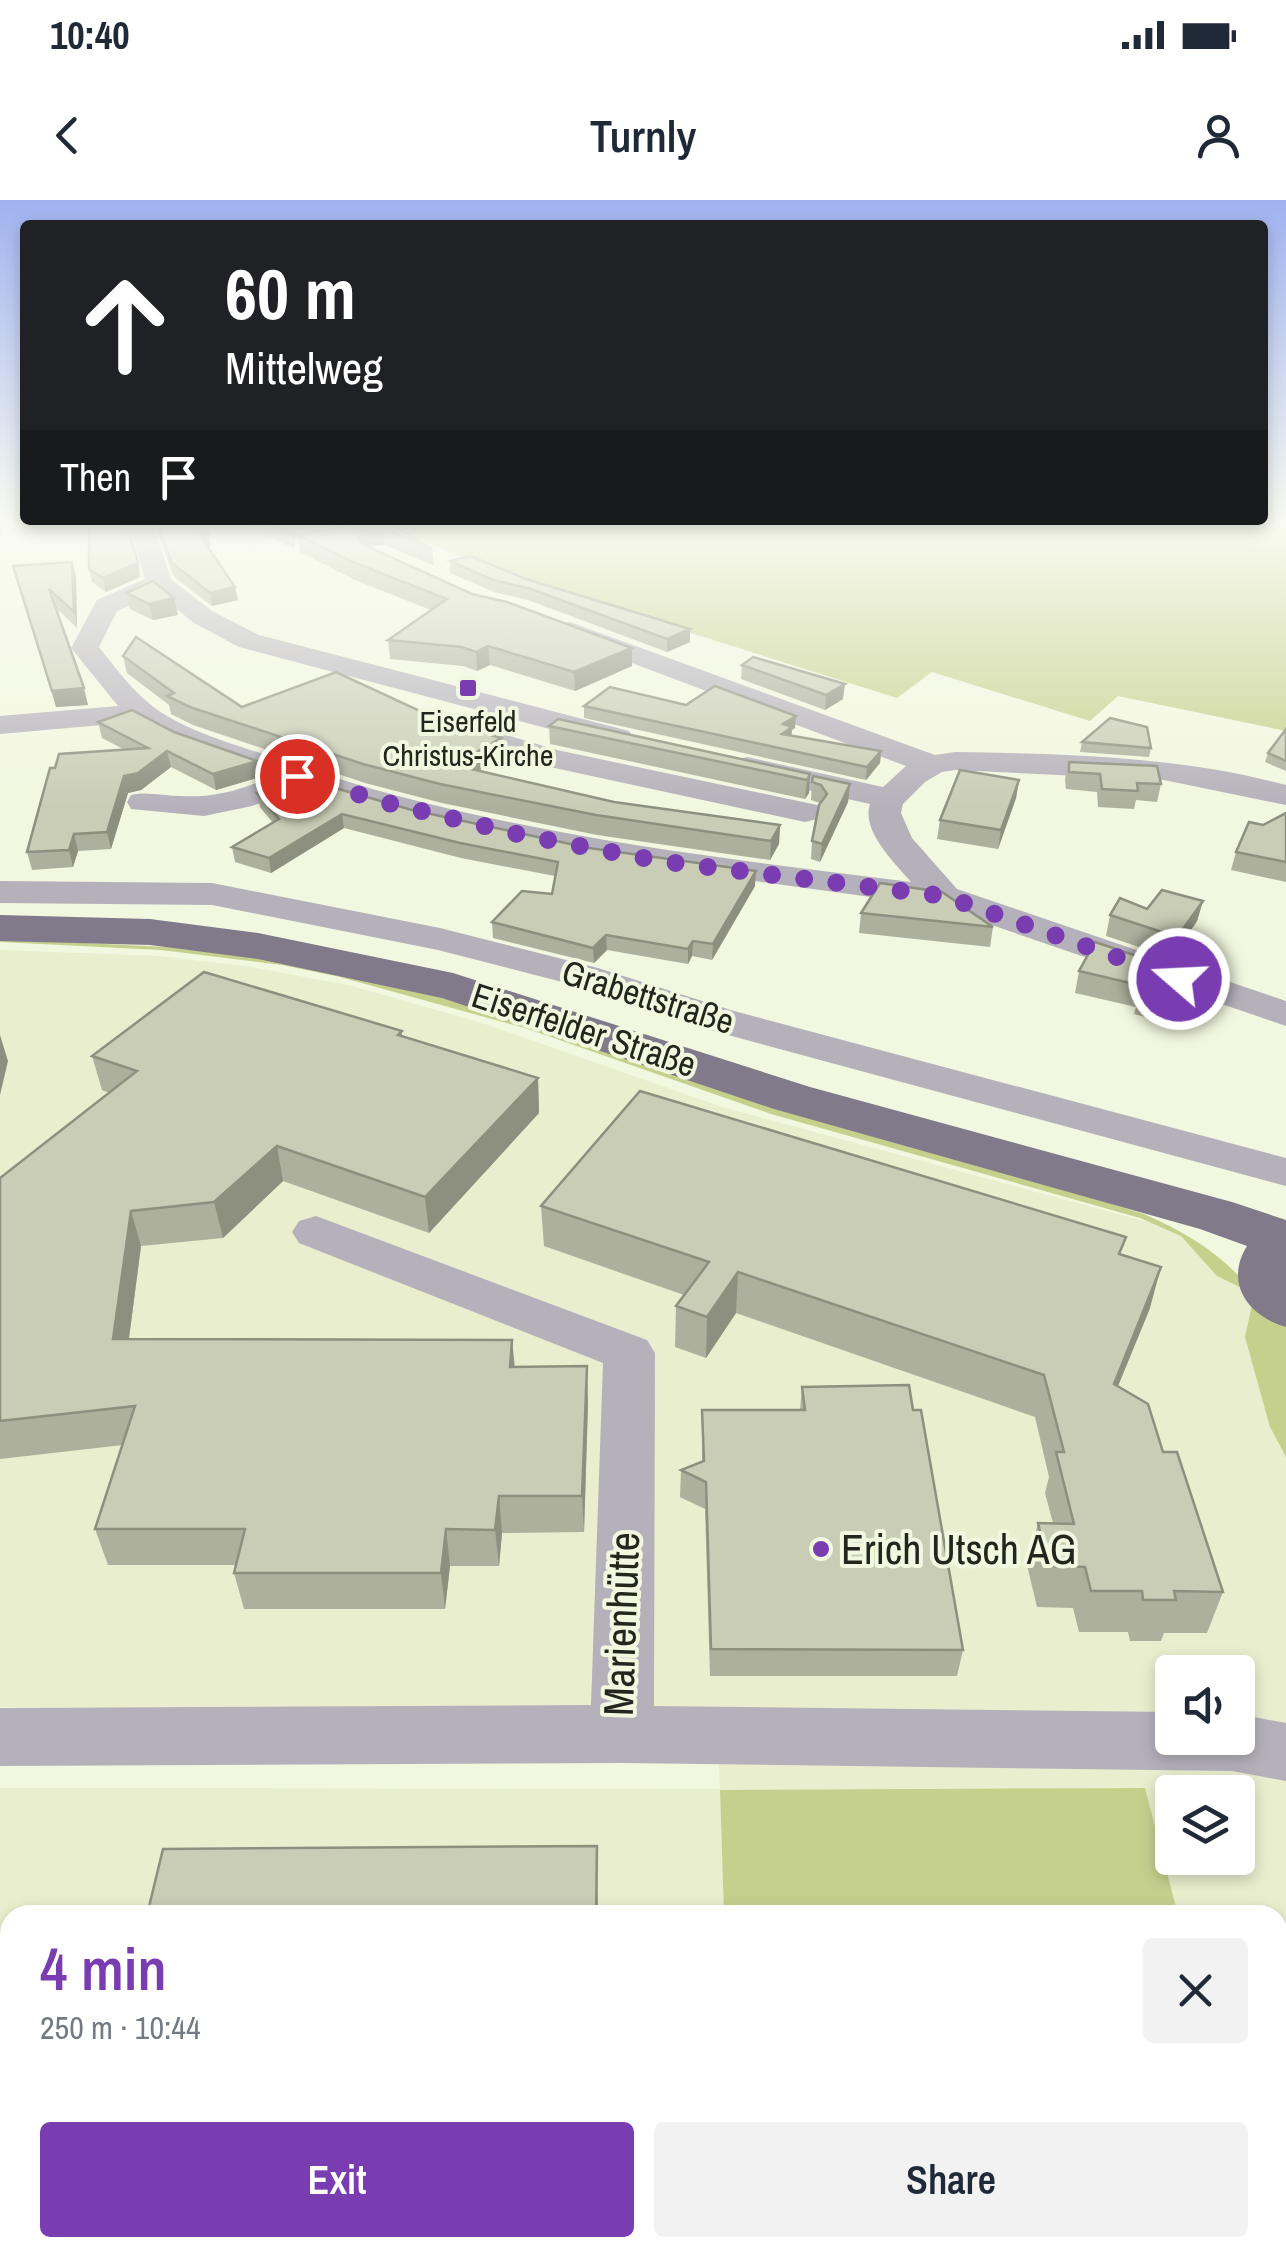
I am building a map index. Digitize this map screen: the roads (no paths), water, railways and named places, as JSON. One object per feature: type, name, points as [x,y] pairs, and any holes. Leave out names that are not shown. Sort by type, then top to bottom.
[{"type":"main road","name":"Eiserfelder Straße","points":[[0,928],[150,932],[258,946],[437,983],[541,1013],[792,1098],[1154,1201],[1220,1239],[1281,1281]]},
{"type":"street","points":[[101,617],[85,648],[141,713],[183,734],[297,776],[388,803],[503,830],[660,861],[944,896],[1286,1014]]},
{"type":"street","points":[[205,617],[249,640],[310,659],[643,744]]},
{"type":"street","points":[[536,617],[928,763],[1124,769],[1236,779],[1286,795]]},
{"type":"street","points":[[310,659],[302,664],[431,721],[531,751],[825,817]]},
{"type":"street","points":[[0,725],[141,713]]},
{"type":"street","points":[[531,751],[567,726]]},
{"type":"street","points":[[719,760],[890,798]]},
{"type":"street","points":[[928,763],[890,798],[884,812],[886,824],[944,896]]},
{"type":"street","points":[[144,802],[183,809],[212,807],[297,776]]},
{"type":"street","name":"Grabettstraße","points":[[0,892],[212,894],[440,938],[584,976],[739,1025],[1286,1172]]},
{"type":"street","name":"Marienhütte","points":[[0,1737],[622,1734],[628,1353],[316,1232]]},
{"type":"street","points":[[622,1734],[1232,1742],[1286,1752]]},
{"type":"place","name":"Eiserfeld Christus-Kirche","points":[[468,688]]},
{"type":"place","name":"Erich Utsch AG","points":[[821,1549]]}]
